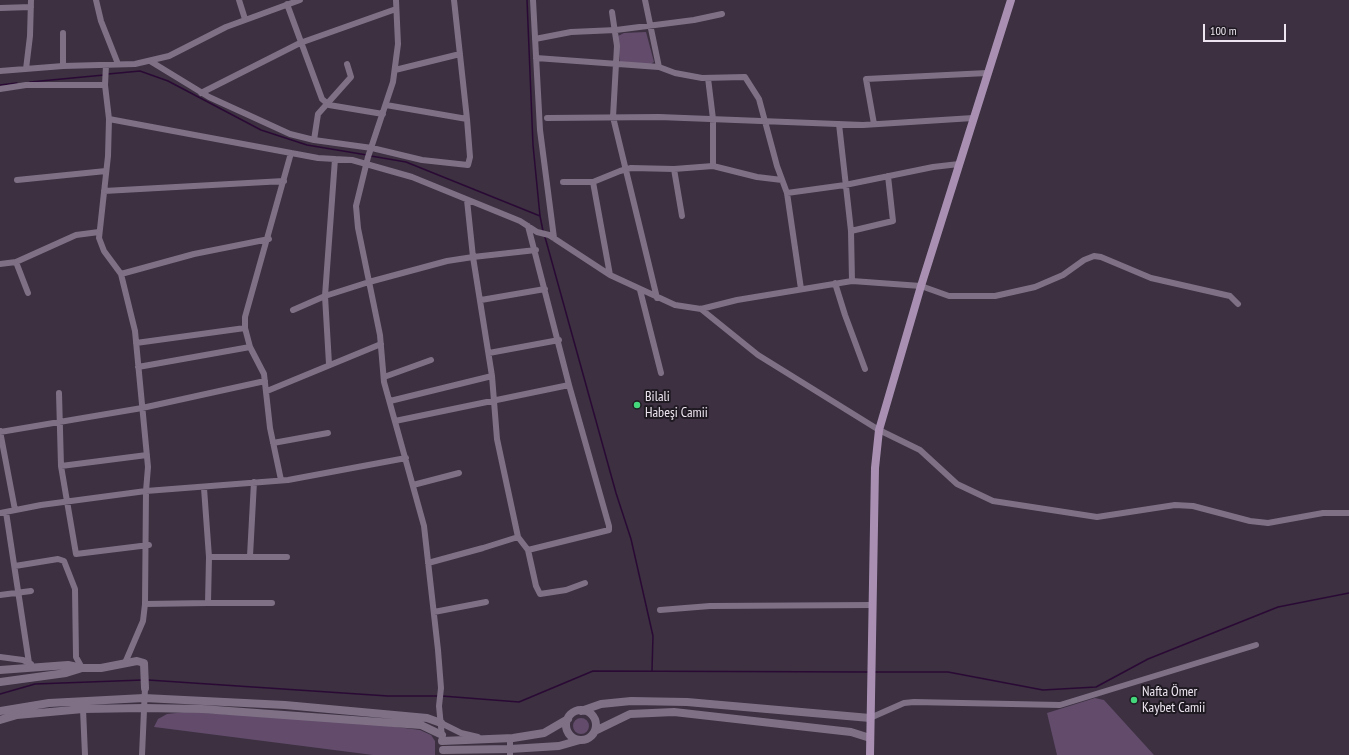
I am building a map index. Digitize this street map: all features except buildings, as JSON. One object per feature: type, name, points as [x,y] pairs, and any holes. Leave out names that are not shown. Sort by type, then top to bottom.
[{"type":"main road","points":[[870,755],[875,468],[879,430],[921,286],[1011,0]]},
{"type":"street","points":[[26,69],[30,36],[31,0]]},
{"type":"street","points":[[96,0],[101,21],[118,64]]},
{"type":"street","points":[[239,0],[245,19]]},
{"type":"street","points":[[0,71],[63,66],[135,64],[168,56],[226,27],[300,0]]},
{"type":"street","points":[[150,60],[202,93],[290,134],[370,155],[468,165],[470,157],[467,119],[454,0]]},
{"type":"street","points":[[533,0],[540,130],[552,236]]},
{"type":"street","points":[[645,0],[659,67]]},
{"type":"street","points":[[398,1],[396,9],[398,44],[395,70],[356,206],[358,228],[381,344],[384,377],[424,526],[441,688],[439,706],[443,752],[510,752],[559,746],[580,740],[590,737],[596,724],[592,716],[581,711]]},
{"type":"street","points":[[287,4],[322,100],[327,103],[383,114]]},
{"type":"street","points":[[0,8],[31,7]]},
{"type":"street","points":[[202,93],[300,43],[396,9]]},
{"type":"street","points":[[612,12],[616,30],[617,65],[613,117],[618,141],[627,169],[656,298]]},
{"type":"street","points":[[535,39],[571,32],[616,30],[650,26],[694,20],[722,14]]},
{"type":"street","points":[[63,33],[63,66]]},
{"type":"street","points":[[395,70],[460,54]]},
{"type":"street","points":[[536,58],[659,67],[675,74],[708,78],[745,77],[760,99],[782,180],[787,193],[801,289]]},
{"type":"street","points":[[314,140],[318,114],[351,77],[347,64]]},
{"type":"street","points":[[106,66],[105,82],[109,119],[106,171],[99,238],[104,251],[121,274],[135,331],[148,467],[146,491],[147,545],[145,604],[143,621],[125,664]]},
{"type":"street","points":[[874,124],[866,79],[987,73]]},
{"type":"street","points":[[708,78],[712,119],[713,166]]},
{"type":"street","points":[[0,89],[26,85],[105,82]]},
{"type":"street","points":[[386,105],[467,119]]},
{"type":"street","points":[[547,118],[613,117],[712,119],[839,124],[874,124],[973,118]]},
{"type":"street","points":[[109,119],[318,158],[335,159],[370,155],[412,177],[520,221],[537,232],[552,236],[610,275],[656,298],[675,305],[701,309],[737,300],[852,281],[921,286],[949,296],[995,296],[1018,293],[1063,275],[1084,260],[1094,256],[1151,278],[1230,296],[1238,304]]},
{"type":"street","points":[[839,124],[851,231],[852,281]]},
{"type":"street","points":[[281,480],[273,443],[264,374],[250,347],[245,328],[245,317],[269,239],[291,153]]},
{"type":"street","points":[[329,364],[325,296],[335,159]]},
{"type":"street","points":[[787,193],[845,185],[959,164]]},
{"type":"street","points":[[563,182],[593,182],[627,169],[674,169],[713,166],[757,177],[782,180]]},
{"type":"street","points":[[674,169],[682,216]]},
{"type":"street","points":[[18,180],[106,171]]},
{"type":"street","points":[[851,231],[893,221],[888,176]]},
{"type":"street","points":[[104,191],[284,181]]},
{"type":"street","points":[[593,182],[610,275]]},
{"type":"street","points":[[467,200],[473,257],[492,376],[497,440],[518,536],[528,550],[536,586],[540,594],[566,590],[585,583]]},
{"type":"street","points":[[528,226],[536,250],[569,385],[609,526],[609,530],[528,550]]},
{"type":"street","points":[[0,264],[16,262],[76,235],[99,232]]},
{"type":"street","points":[[121,274],[194,254],[269,239]]},
{"type":"street","points":[[293,310],[325,296],[369,282],[447,261],[536,250]]},
{"type":"street","points":[[16,262],[28,293]]},
{"type":"street","points":[[835,283],[865,369]]},
{"type":"street","points":[[481,300],[545,289]]},
{"type":"street","points":[[640,290],[661,373]]},
{"type":"street","points":[[701,309],[758,355],[879,430],[920,450],[958,484],[993,502],[1097,517],[1175,505],[1193,506],[1250,521],[1268,522],[1323,513],[1349,513]]},
{"type":"street","points":[[136,343],[245,328]]},
{"type":"street","points":[[489,353],[559,340]]},
{"type":"street","points":[[267,391],[329,364],[381,344]]},
{"type":"street","points":[[138,367],[250,347]]},
{"type":"street","points":[[384,377],[431,360]]},
{"type":"street","points":[[390,401],[492,376]]},
{"type":"street","points":[[15,510],[0,432],[142,408],[265,381]]},
{"type":"street","points":[[395,421],[569,385]]},
{"type":"street","points":[[59,393],[61,466],[76,554],[147,545]]},
{"type":"street","points":[[273,443],[328,433]]},
{"type":"street","points":[[61,466],[147,455]]},
{"type":"street","points":[[32,665],[15,566],[3,513],[68,501],[146,491],[204,488],[281,480],[406,458]]},
{"type":"street","points":[[413,485],[459,473]]},
{"type":"street","points":[[250,556],[254,482]]},
{"type":"street","points":[[204,488],[209,557],[208,603]]},
{"type":"street","points":[[428,563],[484,548],[518,536]]},
{"type":"street","points":[[209,557],[287,557]]},
{"type":"street","points":[[15,566],[58,559],[64,560],[75,589],[76,657],[82,668]]},
{"type":"street","points":[[0,595],[31,591]]},
{"type":"street","points":[[434,612],[486,602]]},
{"type":"street","points":[[145,604],[272,603]]},
{"type":"street","points":[[660,610],[710,606],[872,605]]},
{"type":"street","points":[[0,720],[17,715],[83,709],[144,708],[292,715],[421,725],[442,738],[483,739],[510,738],[544,733],[568,719],[573,713],[601,704],[630,701],[687,702],[870,718],[904,703],[914,702],[1060,705],[1256,645]]},
{"type":"street","points":[[0,657],[23,660],[32,665]]},
{"type":"street","points":[[0,670],[32,665],[68,665],[82,668],[101,668],[137,661],[144,663],[145,688],[142,755]]},
{"type":"street","points":[[0,682],[66,673],[82,668]]},
{"type":"street","points":[[0,711],[49,703],[144,698],[285,705],[427,718],[461,733],[483,739]]},
{"type":"street","points":[[83,709],[85,755]]},
{"type":"street","points":[[594,731],[630,714],[674,712],[851,732],[870,738]]},
{"type":"street","points":[[568,719],[566,727],[569,734],[580,740]]},
{"type":"street","points":[[510,738],[510,752]]},
{"type":"shaded area","points":[[646,32],[654,62],[651,64],[620,63],[618,36],[624,33]]},
{"type":"shaded area","points":[[1095,698],[1104,700],[1154,755],[1057,755],[1047,713]]},
{"type":"shaded area","points":[[185,712],[350,721],[420,730],[431,735],[435,741],[435,755],[373,755],[154,727],[158,719],[167,714]]},
{"type":"shaded area","points":[[578,718],[584,718],[589,723],[587,732],[584,734],[578,734],[573,729],[573,723]]},
{"type":"waterway","points":[[527,0],[533,145],[540,216],[543,231]]},
{"type":"waterway","points":[[108,74],[140,71],[168,81],[261,130],[307,145],[367,155]]},
{"type":"waterway","points":[[30,82],[104,75]]},
{"type":"waterway","points":[[0,85],[17,83]]},
{"type":"waterway","points":[[371,156],[406,162],[540,216]]},
{"type":"waterway","points":[[545,237],[616,493],[631,539],[653,636],[652,670]]},
{"type":"waterway","points":[[875,672],[948,672],[1043,690],[1096,687],[1148,659],[1278,607],[1349,593]]},
{"type":"waterway","points":[[442,696],[519,702],[593,671],[869,672]]},
{"type":"waterway","points":[[0,694],[35,684],[143,680]]},
{"type":"waterway","points":[[148,680],[388,696],[438,696]]},
{"type":"place","name":"Bilali Habeşi Camii","points":[[637,405]]},
{"type":"place","name":"Nafta Ömer Kaybet Camii","points":[[1134,700]]}]
